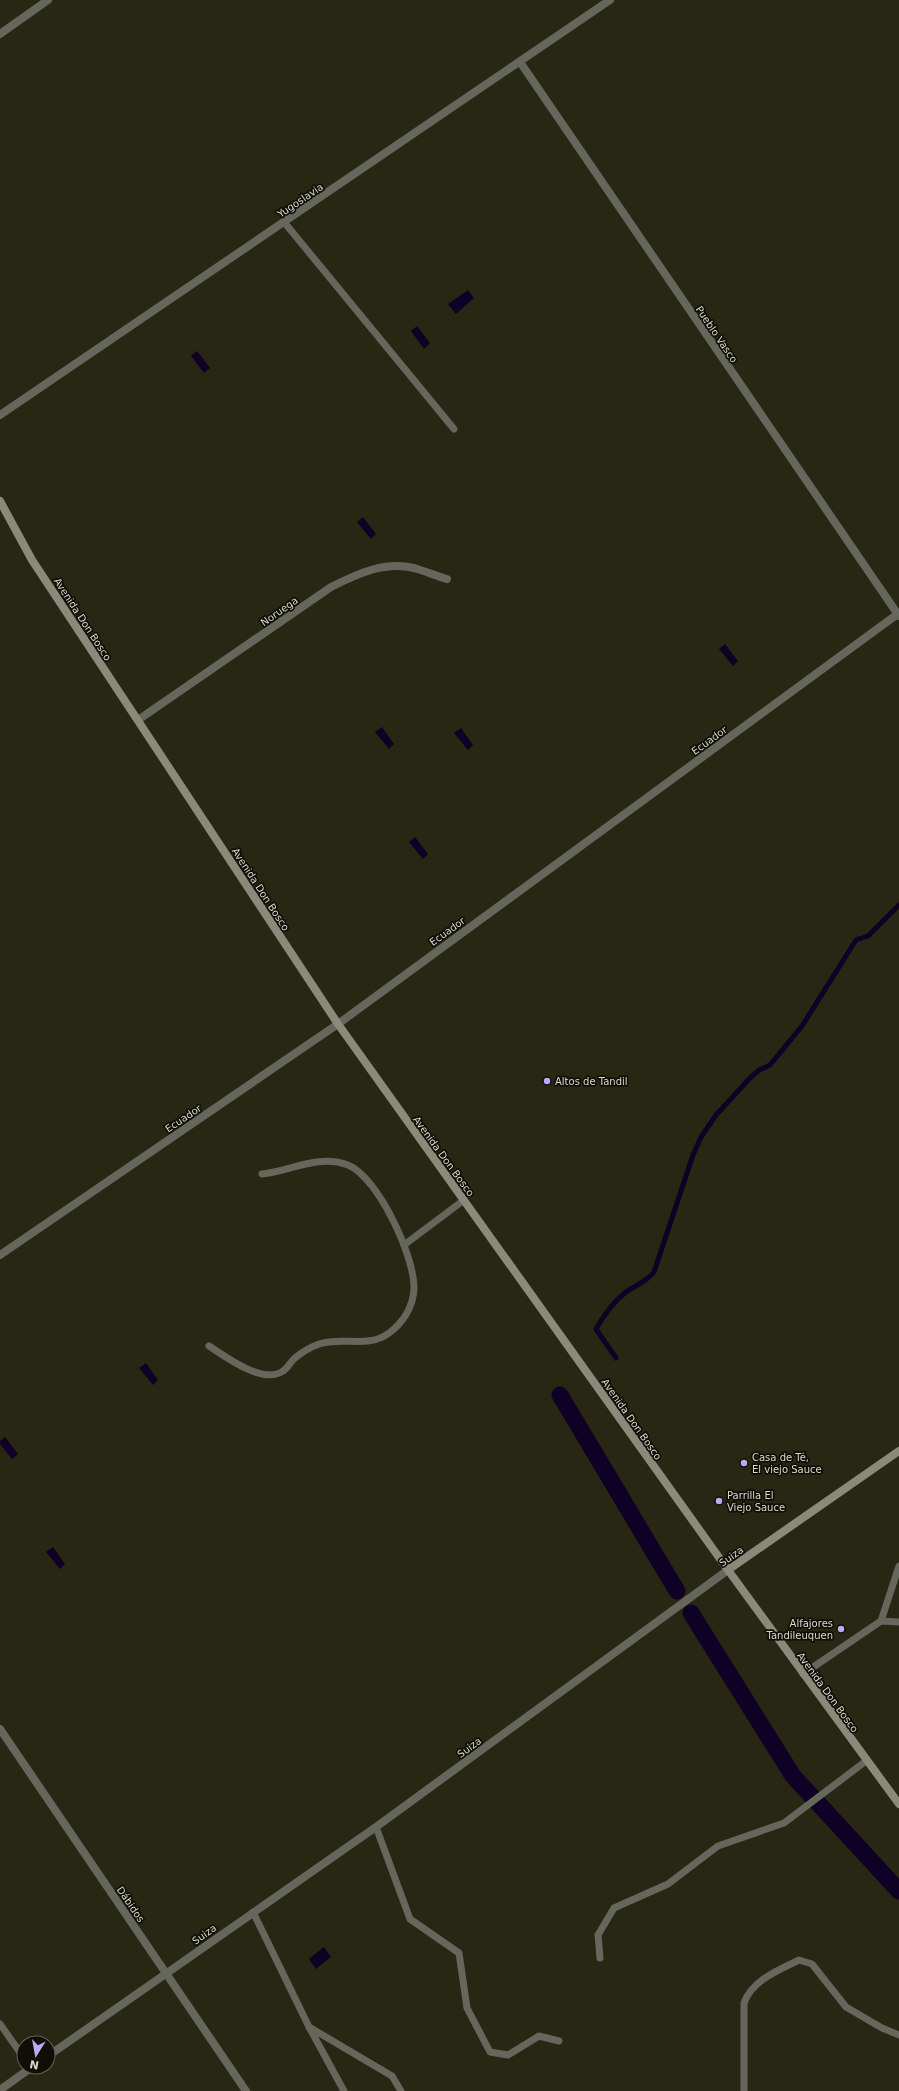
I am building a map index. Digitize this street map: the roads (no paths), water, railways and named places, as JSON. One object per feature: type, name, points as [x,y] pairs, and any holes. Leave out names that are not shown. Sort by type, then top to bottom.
[{"type":"main road","name":"Avenida Don Bosco","points":[[0,501],[32,560],[338,1024],[728,1570],[866,1761],[899,1804]]},
{"type":"main road","name":"Suiza","points":[[728,1570],[899,1451]]},
{"type":"street","points":[[0,34],[48,0]]},
{"type":"street","name":"Yugoslavia","points":[[0,415],[610,0]]},
{"type":"street","name":"Pueblo Vasco","points":[[520,62],[899,615]]},
{"type":"street","name":"Noruega","points":[[138,720],[331,587],[359,573],[380,567],[413,568],[447,579]]},
{"type":"street","name":"Ecuador","points":[[0,1256],[338,1024],[899,615]]},
{"type":"street","name":"Suiza","points":[[56,2050],[376,1827],[728,1570]]},
{"type":"street","name":"Dábidos","points":[[0,1729],[246,2091]]},
{"type":"street","points":[[0,2090],[20,2075]]},
{"type":"lane","points":[[284,222],[454,429]]},
{"type":"lane","points":[[209,1346],[253,1372],[269,1375],[283,1372],[295,1358],[313,1346],[327,1341],[370,1341],[388,1334],[402,1322],[410,1308],[414,1289],[409,1256],[376,1192],[362,1174],[349,1165],[330,1160],[262,1174]]},
{"type":"lane","points":[[404,1245],[464,1200]]},
{"type":"lane","points":[[881,1621],[899,1566]]},
{"type":"lane","points":[[803,1674],[881,1621],[899,1622]]},
{"type":"lane","points":[[600,1958],[598,1935],[614,1908],[668,1884],[718,1846],[784,1823],[866,1761]]},
{"type":"lane","points":[[376,1827],[410,1919],[458,1953],[467,2008],[490,2052],[508,2055],[540,2036],[559,2041]]},
{"type":"lane","points":[[254,1912],[309,2027],[344,2091]]},
{"type":"lane","points":[[744,2091],[744,2003],[747,1993],[769,1975],[799,1960],[812,1964],[846,2007],[882,2028],[899,2035]]},
{"type":"lane","points":[[0,2024],[16,2047]]},
{"type":"lane","points":[[309,2027],[392,2076],[401,2091]]},
{"type":"waterway","points":[[616,1358],[596,1329],[617,1300],[654,1272],[693,1155],[701,1137],[716,1115],[751,1077],[759,1070],[770,1065],[802,1026],[856,940],[868,936],[899,905]]},
{"type":"waterway","points":[[560,1395],[677,1591]]},
{"type":"waterway","points":[[691,1613],[793,1776],[899,1891]]},
{"type":"place","name":"Altos de Tandil","points":[[547,1081]]},
{"type":"place","name":"Casa de Té, El viejo Sauce","points":[[744,1463]]},
{"type":"place","name":"Parrilla El Viejo Sauce","points":[[719,1501]]},
{"type":"place","name":"Alfajores Tandileuquen","points":[[841,1629]]}]
